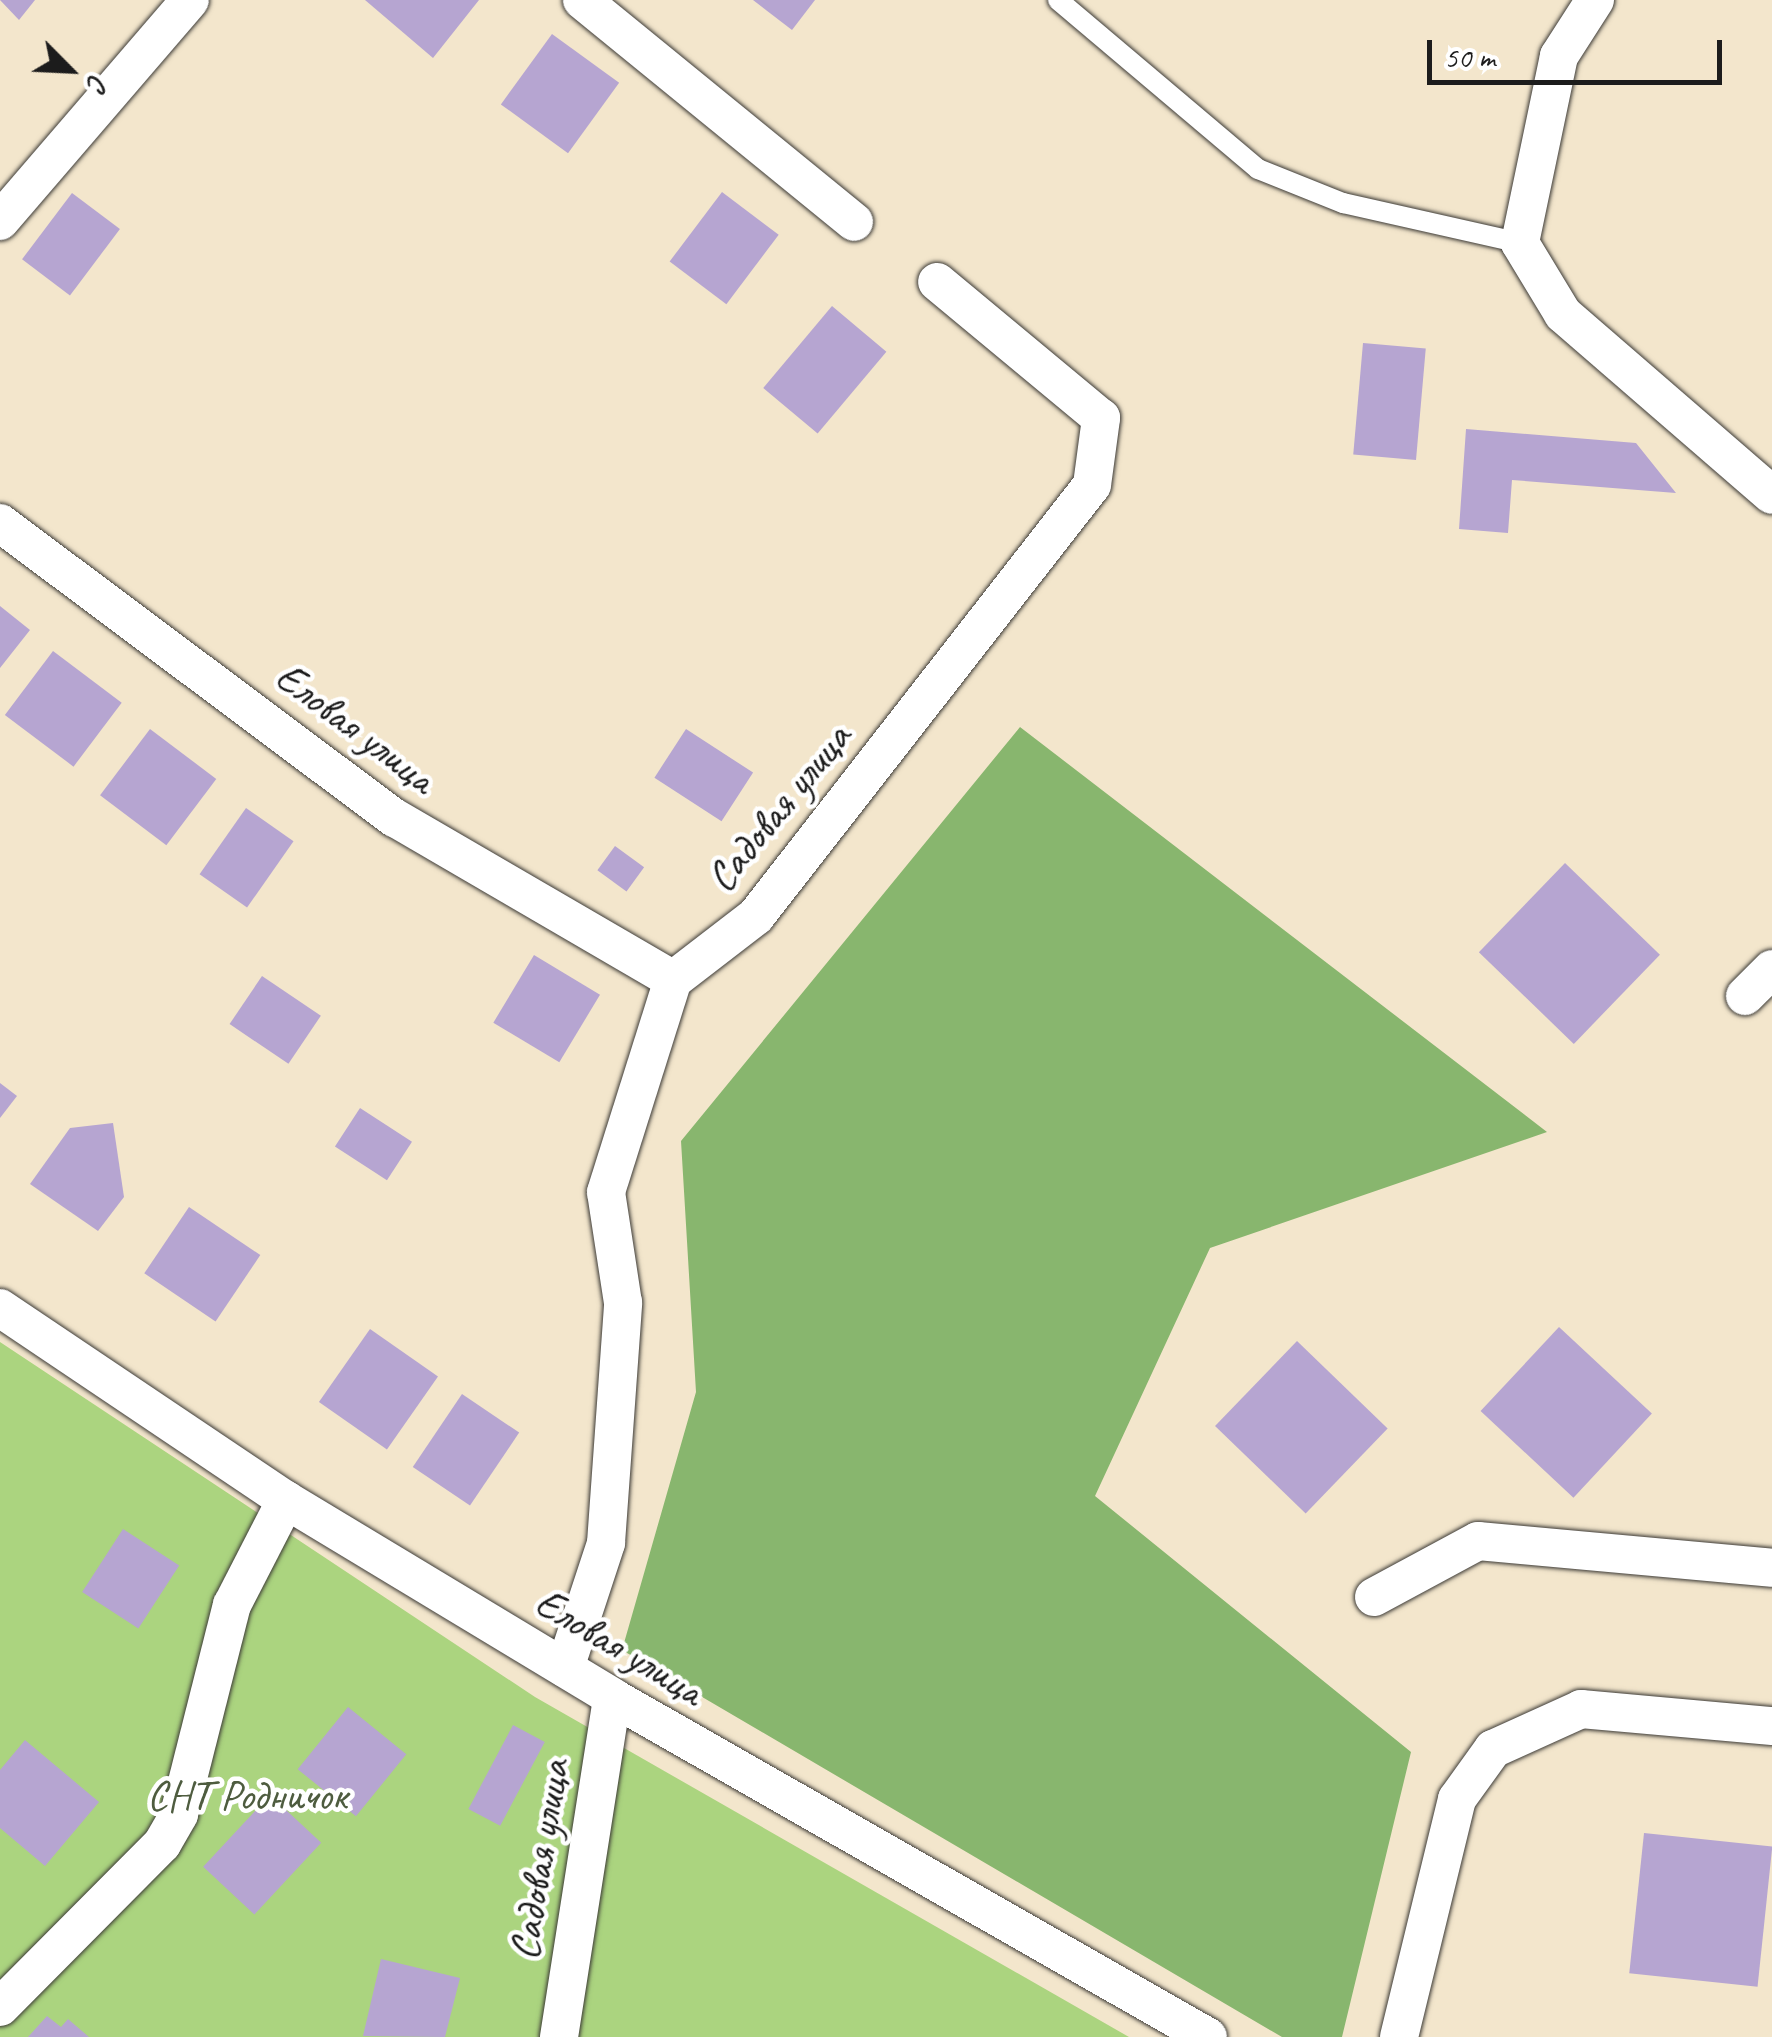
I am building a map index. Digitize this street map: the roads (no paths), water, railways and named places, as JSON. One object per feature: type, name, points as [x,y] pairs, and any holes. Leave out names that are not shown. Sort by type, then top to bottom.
[{"type":"street","points":[[0,221],[190,0]]},
{"type":"street","points":[[582,0],[854,222]]},
{"type":"street","points":[[1595,0],[1558,56],[1520,243],[1563,314],[1772,495]]},
{"type":"street","name":"Садовая улица","points":[[673,980],[756,916],[1092,485],[1101,418],[937,282]]},
{"type":"street","name":"Еловая улица","points":[[0,523],[395,818],[673,980]]},
{"type":"street","points":[[1745,996],[1772,969]]},
{"type":"street","points":[[565,1668],[606,1543],[623,1304],[606,1192],[673,980]]},
{"type":"street","name":"Еловая улица","points":[[0,1308],[286,1500],[612,1697],[1208,2037]]},
{"type":"street","points":[[0,2006],[171,1829],[232,1605],[286,1500]]},
{"type":"street","points":[[1374,1598],[1478,1540],[1772,1568]]},
{"type":"street","name":"Садовая улица","points":[[558,2037],[612,1697]]},
{"type":"street","points":[[1399,2037],[1457,1799],[1492,1749],[1580,1710],[1772,1726]]},
{"type":"lane","points":[[1058,0],[1258,169],[1343,203],[1520,243]]},
{"type":"park label","name":"СНТ Родничок","points":[[247,1796]]}]
